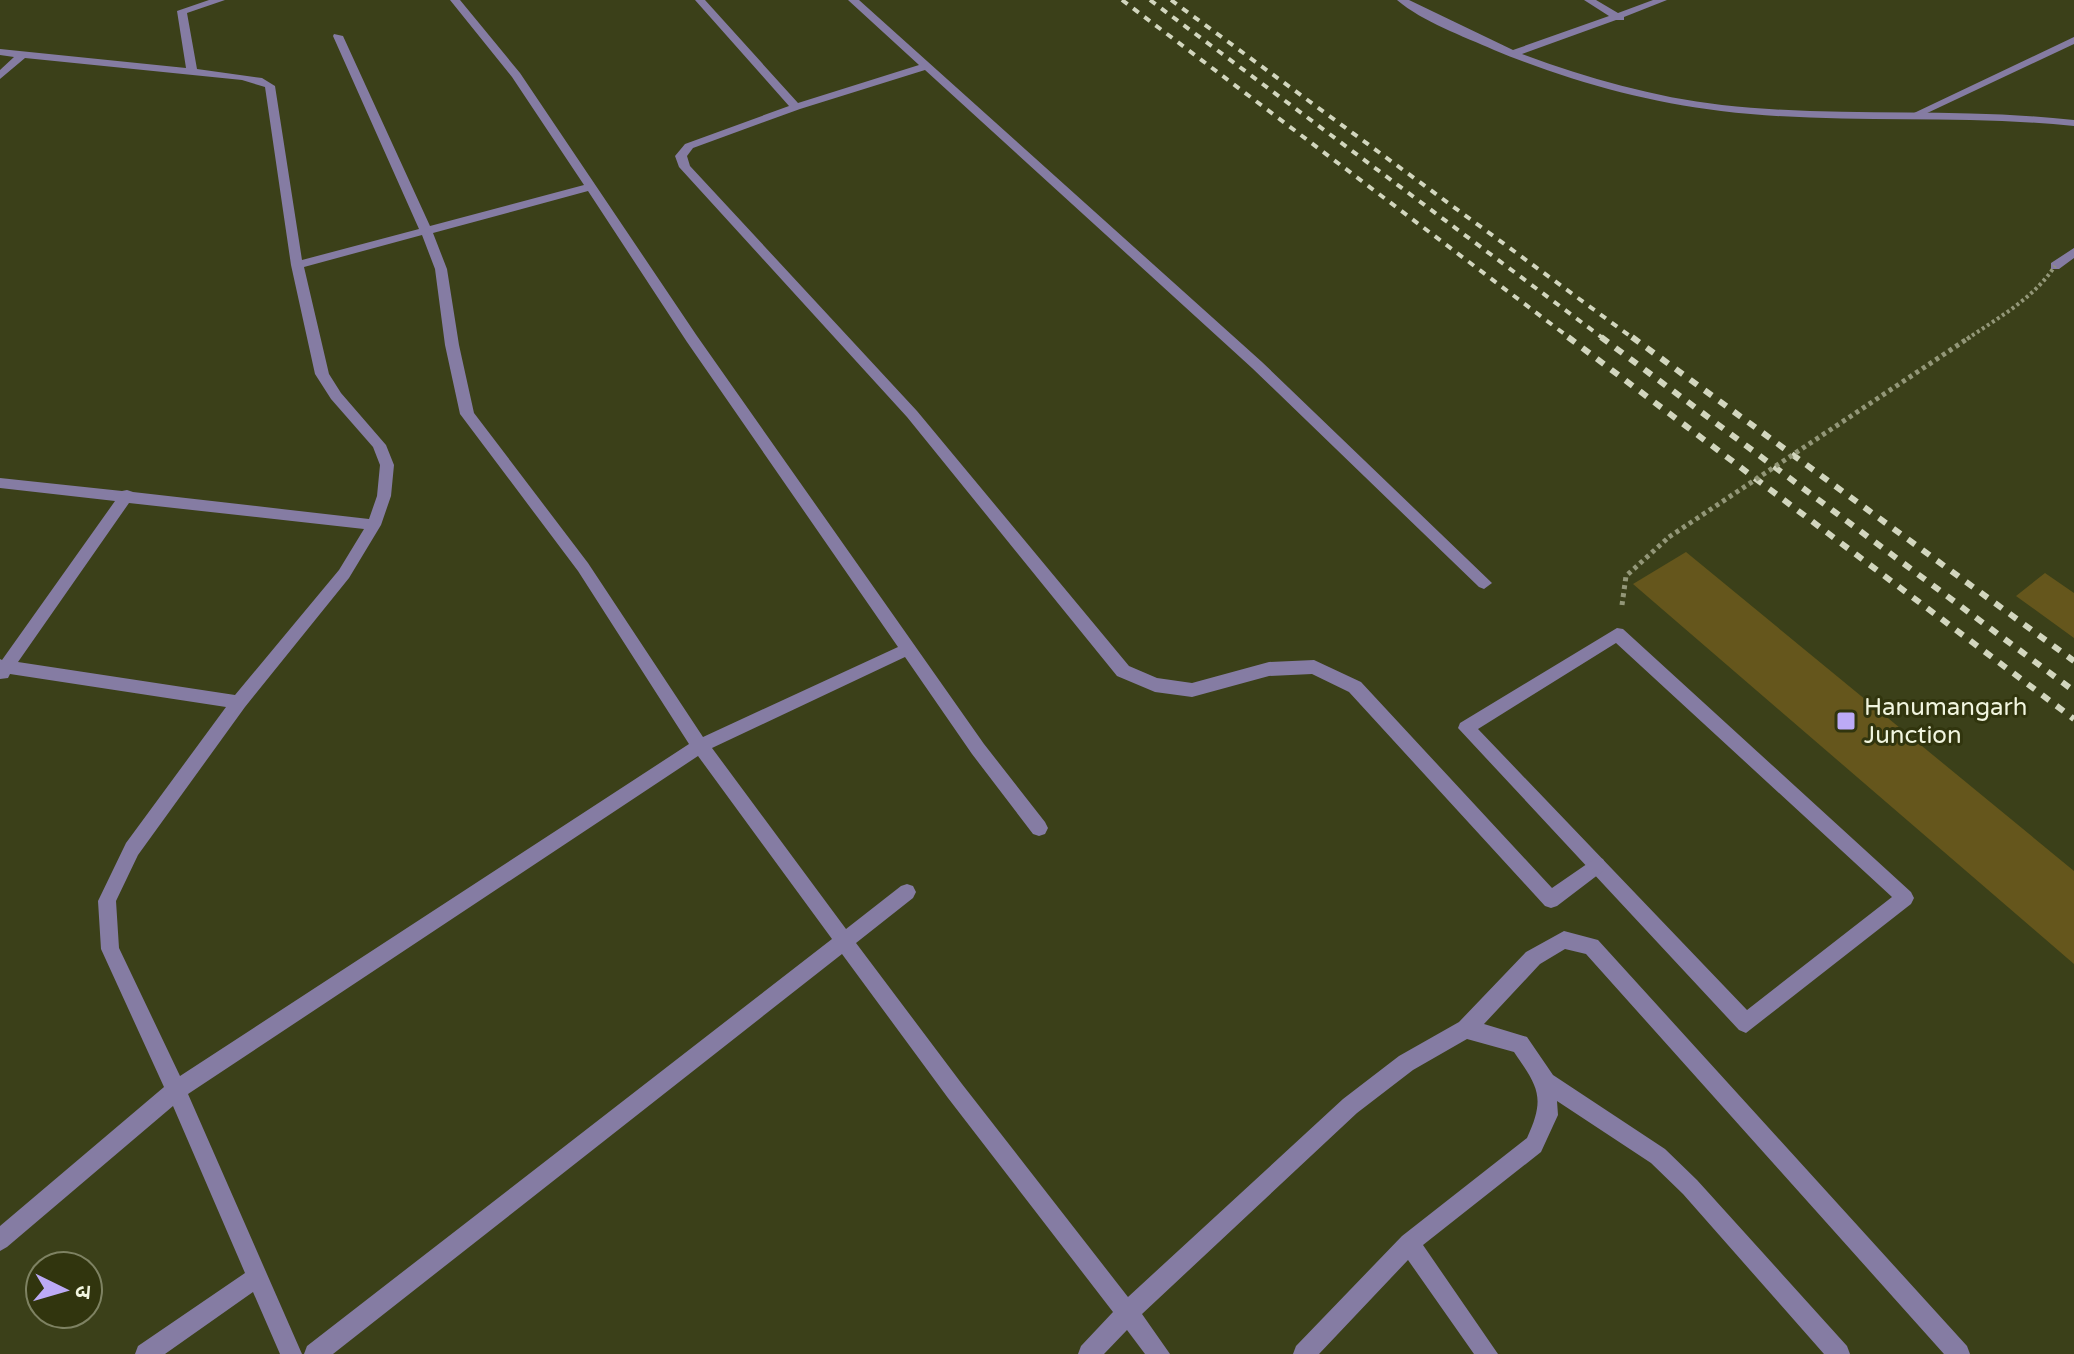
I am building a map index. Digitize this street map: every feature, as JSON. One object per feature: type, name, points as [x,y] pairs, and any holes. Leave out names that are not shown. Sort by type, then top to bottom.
[{"type":"street","points":[[192,73],[181,6],[220,0]]},
{"type":"street","points":[[455,0],[516,75],[908,649],[978,749],[1039,828]]},
{"type":"street","points":[[700,0],[796,107]]},
{"type":"street","points":[[853,0],[1257,365],[1484,583]]},
{"type":"street","points":[[1402,0],[1454,30],[1510,55],[1656,97],[1722,108],[2033,117],[2074,123]]},
{"type":"street","points":[[1589,0],[1620,18]]},
{"type":"street","points":[[1510,55],[1620,18],[1662,0]]},
{"type":"street","points":[[338,36],[441,269],[452,345],[467,414],[583,567],[700,746],[955,1091],[1159,1354]]},
{"type":"street","points":[[1919,113],[2074,40]]},
{"type":"street","points":[[0,52],[262,81],[270,86],[297,265],[322,374],[336,396],[379,445],[387,465],[384,496],[374,525],[344,574],[239,702],[132,849],[107,901],[110,949],[176,1090],[291,1354]]},
{"type":"street","points":[[0,76],[23,54]]},
{"type":"street","points":[[925,67],[796,107],[689,146],[681,156],[685,167],[912,414],[1123,671],[1155,685],[1192,690],[1269,669],[1314,667],[1355,687],[1551,900],[1597,865]]},
{"type":"street","points":[[297,265],[590,187]]},
{"type":"street","points":[[2055,266],[2074,252]]},
{"type":"street","points":[[0,483],[374,525]]},
{"type":"street","points":[[127,495],[2,669],[239,702]]},
{"type":"street","points":[[1617,634],[1905,898],[1746,1023],[1466,728],[1617,634]]},
{"type":"street","points":[[0,1240],[176,1090],[700,746],[908,649]]},
{"type":"street","points":[[315,1354],[907,892]]},
{"type":"street","points":[[1089,1354],[1125,1313],[1327,1127],[1432,1045],[1466,1029],[1533,958],[1564,940],[1591,946],[1959,1354]]},
{"type":"street","points":[[1466,1029],[1520,1044],[1546,1082],[1658,1156],[1690,1187],[1839,1354]]},
{"type":"street","points":[[1304,1354],[1409,1243],[1534,1145],[1548,1115],[1546,1082]]},
{"type":"street","points":[[1409,1243],[1487,1354]]},
{"type":"street","points":[[146,1354],[257,1277]]},
{"type":"path","points":[[1617,634],[1626,576],[1669,537],[2021,303],[2042,285],[2055,266]]},
{"type":"building","points":[[1686,552],[2074,871],[2074,964],[1633,584]]},
{"type":"building","points":[[2045,573],[2074,593],[2074,638],[2016,596]]},
{"type":"railway","points":[[1122,0],[1571,339]]},
{"type":"railway","points":[[1150,0],[1604,339]]},
{"type":"railway","points":[[1171,0],[1634,339]]},
{"type":"railway","points":[[1568,337],[2074,719]]},
{"type":"railway","points":[[1601,337],[2074,691]]},
{"type":"railway","points":[[1632,337],[2074,661]]},
{"type":"place","name":"Hanumangarh Junction","points":[[1846,721]]}]
